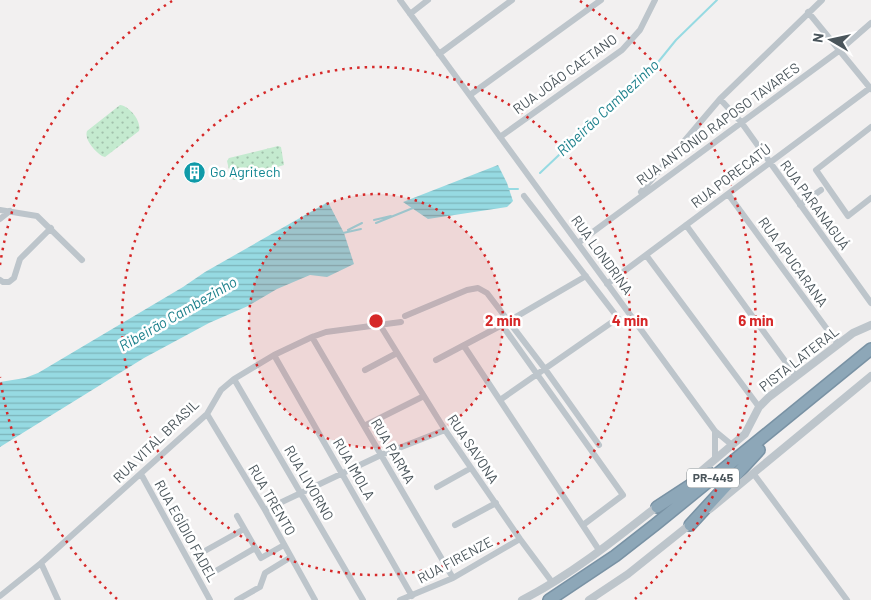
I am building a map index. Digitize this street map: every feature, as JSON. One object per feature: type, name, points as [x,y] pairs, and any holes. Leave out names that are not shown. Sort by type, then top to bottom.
[{"type":"highway","name":"PR-445","points":[[562,600],[638,548],[871,349]]},
{"type":"highway","name":"PR-445","points":[[548,600],[616,556],[871,359]]},
{"type":"highway","points":[[657,506],[755,449]]},
{"type":"highway","points":[[690,525],[755,449]]},
{"type":"street","name":"RUA LONDRINA","points":[[400,0],[716,432],[732,445]]},
{"type":"street","points":[[410,14],[428,0]]},
{"type":"street","points":[[439,54],[512,0]]},
{"type":"street","points":[[470,95],[601,0]]},
{"type":"street","name":"RUA JOÃO CAETANO","points":[[500,137],[622,50],[640,30],[655,0]]},
{"type":"street","points":[[634,201],[720,99],[819,1]]},
{"type":"street","points":[[808,12],[871,89]]},
{"type":"street","name":"RUA ANTÔNIO RAPOSO TAVARES","points":[[578,243],[840,50],[871,23]]},
{"type":"street","name":"RUA PORECATÚ","points":[[607,284],[871,89]]},
{"type":"street","name":"RUA PARANAGUÁ","points":[[720,99],[741,122],[769,164],[871,303]]},
{"type":"street","points":[[871,127],[816,170],[848,216],[871,198]]},
{"type":"street","points":[[800,205],[821,190]]},
{"type":"street","name":"RUA APUCARANA","points":[[728,194],[838,344]]},
{"type":"street","points":[[500,400],[618,318],[524,196]]},
{"type":"street","points":[[0,210],[37,216],[82,260]]},
{"type":"street","points":[[0,219],[10,211]]},
{"type":"street","points":[[686,225],[796,376]]},
{"type":"street","points":[[0,280],[9,282],[14,278],[20,259],[50,228]]},
{"type":"street","points":[[646,255],[759,407]]},
{"type":"street","points":[[436,360],[586,276]]},
{"type":"street","points":[[406,316],[466,290],[478,288],[487,293],[538,374],[623,494],[582,525]]},
{"type":"street","name":"RUA VITAL BRASIL","points":[[0,596],[41,563],[206,414],[221,390],[234,379],[274,355],[326,332],[401,322]]},
{"type":"street","points":[[505,323],[545,369],[599,446]]},
{"type":"street","name":"RUA SAVONA","points":[[380,325],[445,430],[552,582]]},
{"type":"street","name":"PISTA LATERAL","points":[[522,600],[599,550],[657,506],[745,434],[759,407],[769,397],[853,333],[871,325]]},
{"type":"street","name":"RUA PARMA","points":[[312,337],[453,578]]},
{"type":"street","points":[[464,346],[599,550]]},
{"type":"street","points":[[365,370],[397,353]]},
{"type":"street","name":"RUA IMOLA","points":[[274,355],[412,596]]},
{"type":"street","points":[[592,599],[628,574],[690,525],[871,376]]},
{"type":"street","name":"RUA LIVORNO","points":[[234,379],[363,600]]},
{"type":"street","points":[[364,426],[424,396]]},
{"type":"street","name":"RUA TRENTO","points":[[206,414],[265,510],[315,600]]},
{"type":"street","points":[[265,510],[381,455],[445,430]]},
{"type":"street","points":[[715,460],[716,432]]},
{"type":"street","points":[[436,487],[471,468]]},
{"type":"street","points":[[753,473],[847,600]]},
{"type":"street","name":"RUA EGÍDIO FADEL","points":[[141,474],[210,600]]},
{"type":"street","points":[[455,526],[496,504]]},
{"type":"street","points":[[237,516],[261,558],[284,545]]},
{"type":"street","points":[[203,552],[244,529]]},
{"type":"street","name":"RUA FIRENZE","points":[[400,600],[453,578],[520,539]]},
{"type":"street","points":[[214,572],[255,548]]},
{"type":"street","points":[[237,600],[260,587],[266,573],[291,557]]},
{"type":"street","points":[[41,563],[58,600]]},
{"type":"green space","points":[[120,105],[127,108],[137,119],[139,131],[105,157],[99,154],[91,145],[86,134],[87,131]]},
{"type":"green space","points":[[278,146],[281,147],[284,165],[232,179],[227,161],[229,158]]},
{"type":"water","points":[[498,165],[513,201],[507,207],[428,219],[403,202]]},
{"type":"water","points":[[328,202],[344,233],[354,264],[327,277],[310,275],[277,289],[248,306],[209,323],[144,358],[0,447],[0,382],[25,378],[38,373],[205,272]]},
{"type":"waterway","name":"Ribeirão Cambezinho","points":[[540,173],[618,99],[646,77],[676,40],[717,0]]},
{"type":"waterway","name":"Ribeirão Cambezinho","points":[[508,189],[518,189]]},
{"type":"waterway","name":"Ribeirão Cambezinho","points":[[376,223],[413,208]]},
{"type":"waterway","name":"Ribeirão Cambezinho","points":[[374,220],[391,216]]},
{"type":"waterway","name":"Ribeirão Cambezinho","points":[[348,230],[362,223]]},
{"type":"waterway","name":"Ribeirão Cambezinho","points":[[343,233],[361,229]]},
{"type":"place","name":"Go Agritech","points":[[194,172]]}]
